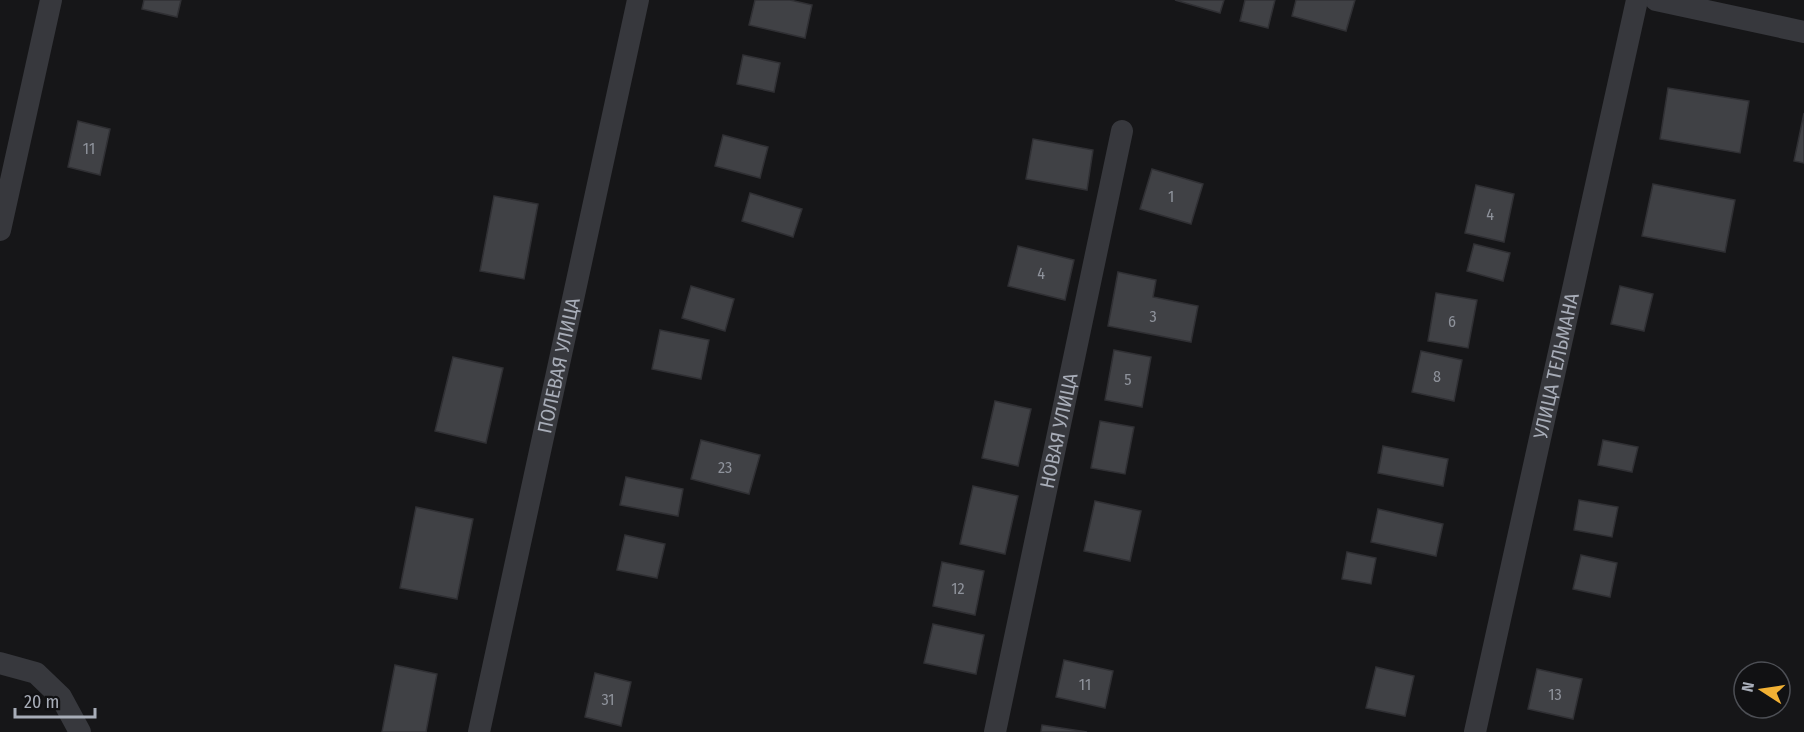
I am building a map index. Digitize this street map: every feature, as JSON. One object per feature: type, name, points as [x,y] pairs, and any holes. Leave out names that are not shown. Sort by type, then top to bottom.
[{"type":"street","points":[[0,230],[51,0]]},
{"type":"street","name":"ПОЛЕВАЯ УЛИЦА","points":[[479,732],[638,0]]},
{"type":"street","name":"УЛИЦА ТЕЛЬМАНА","points":[[1475,732],[1637,0]]},
{"type":"street","points":[[1656,0],[1804,32]]},
{"type":"street","name":"НОВАЯ УЛИЦА","points":[[995,732],[1122,131]]},
{"type":"street","points":[[0,663],[36,673],[61,697],[80,732]]},
{"type":"building","points":[[144,0],[181,0],[177,17],[142,9]]},
{"type":"building","points":[[755,0],[790,0],[812,5],[805,38],[749,25]]},
{"type":"building","points":[[1175,0],[1224,0],[1220,13]]},
{"type":"building","points":[[1245,0],[1275,0],[1268,28],[1240,21]]},
{"type":"building","points":[[1296,0],[1355,0],[1346,31],[1292,16]]},
{"type":"building","points":[[743,55],[780,63],[774,92],[737,84]]},
{"type":"building","points":[[1668,88],[1749,101],[1740,153],[1660,139]]},
{"type":"building","points":[[1804,113],[1804,163],[1794,161]]},
{"type":"building","points":[[78,121],[110,129],[100,175],[68,167]]},
{"type":"building","points":[[723,135],[768,147],[760,178],[715,166]]},
{"type":"building","points":[[1033,139],[1093,150],[1087,190],[1026,179]]},
{"type":"building","points":[[1152,169],[1203,184],[1191,224],[1140,209]]},
{"type":"building","points":[[1653,184],[1735,200],[1725,252],[1642,236]]},
{"type":"building","points":[[1476,185],[1514,194],[1504,242],[1465,233]]},
{"type":"building","points":[[750,193],[802,209],[793,237],[742,221]]},
{"type":"building","points":[[494,196],[538,204],[524,279],[480,271]]},
{"type":"building","points":[[1474,244],[1510,253],[1503,281],[1467,271]]},
{"type":"building","points":[[1018,246],[1074,260],[1065,300],[1008,286]]},
{"type":"building","points":[[1118,272],[1156,280],[1153,297],[1198,306],[1191,342],[1108,326]]},
{"type":"building","points":[[691,286],[734,299],[725,331],[682,318]]},
{"type":"building","points":[[1620,286],[1653,294],[1644,331],[1611,324]]},
{"type":"building","points":[[1436,293],[1477,300],[1468,348],[1428,341]]},
{"type":"building","points":[[660,330],[709,340],[701,379],[652,369]]},
{"type":"building","points":[[1114,350],[1151,357],[1142,407],[1105,400]]},
{"type":"building","points":[[1421,351],[1462,360],[1454,401],[1412,392]]},
{"type":"building","points":[[453,357],[503,368],[486,443],[435,431]]},
{"type":"building","points":[[995,401],[1031,409],[1018,466],[982,458]]},
{"type":"building","points":[[1100,421],[1134,427],[1125,474],[1091,468]]},
{"type":"building","points":[[701,440],[760,455],[749,494],[691,479]]},
{"type":"building","points":[[1603,440],[1638,447],[1632,472],[1598,465]]},
{"type":"building","points":[[1383,446],[1448,459],[1443,486],[1378,473]]},
{"type":"building","points":[[626,477],[683,489],[678,516],[620,505]]},
{"type":"building","points":[[973,486],[1018,496],[1005,554],[960,544]]},
{"type":"building","points":[[1579,500],[1618,507],[1612,537],[1574,530]]},
{"type":"building","points":[[1095,501],[1141,511],[1130,561],[1084,551]]},
{"type":"building","points":[[416,507],[473,519],[457,599],[400,588]]},
{"type":"building","points":[[1378,509],[1443,524],[1436,556],[1371,542]]},
{"type":"building","points":[[625,535],[665,544],[657,578],[617,570]]},
{"type":"building","points":[[1347,552],[1376,558],[1371,584],[1342,579]]},
{"type":"building","points":[[1581,555],[1617,563],[1610,597],[1573,589]]},
{"type":"building","points":[[942,562],[984,571],[975,615],[933,606]]},
{"type":"building","points":[[933,624],[984,635],[976,674],[924,663]]},
{"type":"building","points":[[1064,660],[1113,671],[1105,708],[1056,697]]},
{"type":"building","points":[[395,665],[437,674],[426,732],[382,732]]},
{"type":"building","points":[[1376,667],[1414,676],[1405,716],[1366,708]]},
{"type":"building","points":[[1537,669],[1582,679],[1573,719],[1528,709]]},
{"type":"building","points":[[595,673],[631,682],[621,726],[585,717]]},
{"type":"building","points":[[1042,725],[1087,732],[1041,732]]}]
